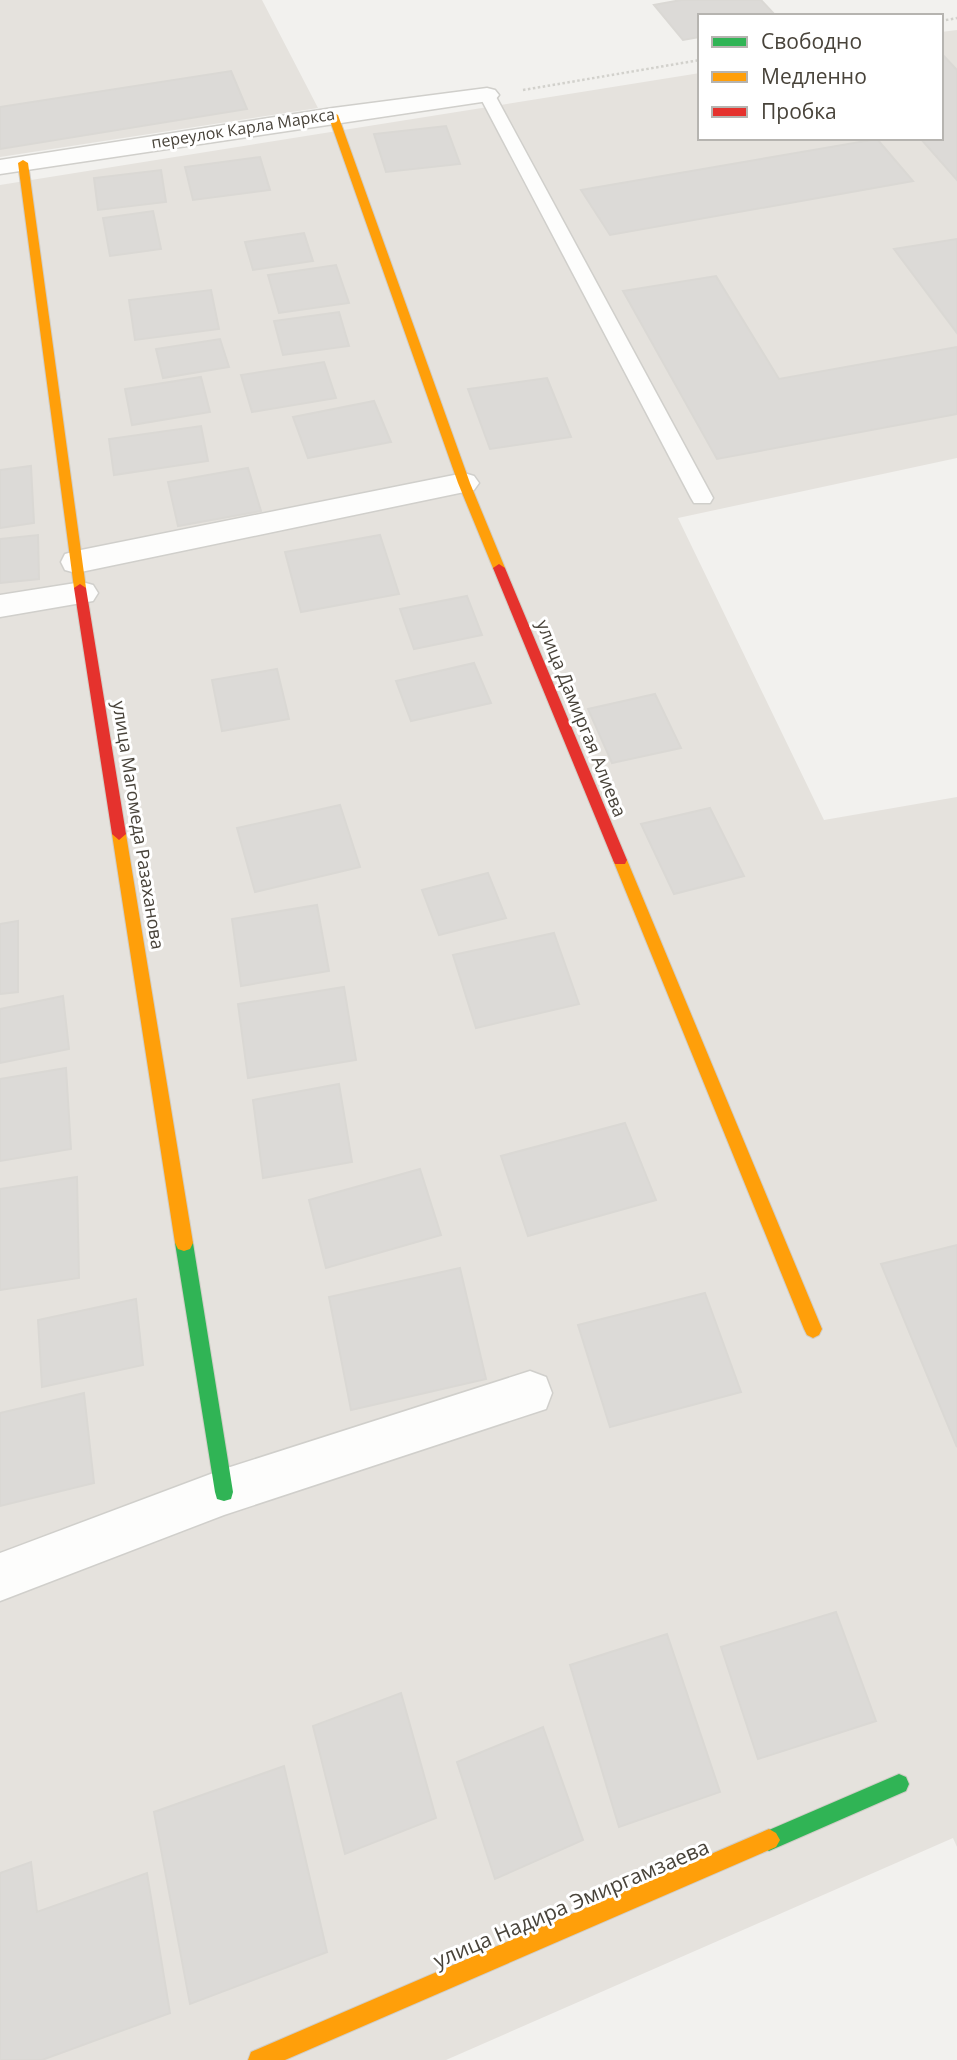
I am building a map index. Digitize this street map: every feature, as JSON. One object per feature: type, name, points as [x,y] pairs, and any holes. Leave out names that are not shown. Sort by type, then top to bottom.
[{"type":"street","name":"переулок Карла Маркса","points":[[12,165],[333,114],[487,95]]},
{"type":"street","name":"улица Дамиргая Алиева","points":[[333,114],[464,483],[813,1329]]},
{"type":"street","name":"улица Магомеда Разаханова","points":[[12,165],[224,1492]]},
{"type":"street","points":[[76,562],[464,483]]},
{"type":"street","points":[[0,606],[82,593]]},
{"type":"street","points":[[0,1577],[224,1492],[530,1393]]},
{"type":"street","name":"улица Надира Эмиргамзаева","points":[[259,2060],[899,1784]]},
{"type":"lane","points":[[487,95],[702,498]]},
{"type":"path","points":[[487,95],[698,61]]},
{"type":"shaded area","points":[[0,0],[262,0],[318,108],[0,157]]},
{"type":"shaded area","points":[[957,30],[957,458],[678,518],[824,820],[957,797],[957,1847],[953,1838],[446,2060],[0,2060],[0,185],[698,73],[698,140],[943,140],[943,32]]},
{"type":"building","points":[[681,0],[761,0],[774,14],[698,14],[698,37],[683,40],[654,5]]},
{"type":"building","points":[[943,55],[957,70],[957,180],[922,140],[943,140]]},
{"type":"building","points":[[231,71],[247,109],[0,149],[0,107]]},
{"type":"building","points":[[446,126],[460,164],[386,172],[374,134]]},
{"type":"building","points":[[871,140],[878,140],[913,181],[610,235],[581,190]]},
{"type":"building","points":[[260,157],[270,190],[193,200],[185,167]]},
{"type":"building","points":[[161,170],[166,202],[98,210],[94,178]]},
{"type":"building","points":[[153,211],[161,249],[110,256],[103,218]]},
{"type":"building","points":[[304,233],[313,261],[253,270],[245,242]]},
{"type":"building","points":[[957,239],[957,333],[894,249]]},
{"type":"building","points":[[336,265],[349,303],[279,313],[268,275]]},
{"type":"building","points":[[716,276],[779,379],[957,347],[957,414],[717,459],[623,291]]},
{"type":"building","points":[[211,290],[219,329],[135,340],[129,300]]},
{"type":"building","points":[[339,312],[349,346],[283,355],[274,321]]},
{"type":"building","points":[[220,339],[229,367],[163,378],[156,349]]},
{"type":"building","points":[[324,362],[336,398],[252,412],[241,375]]},
{"type":"building","points":[[201,377],[210,412],[132,425],[125,389]]},
{"type":"building","points":[[547,378],[571,437],[490,449],[468,389]]},
{"type":"building","points":[[374,401],[391,442],[308,458],[293,417]]},
{"type":"building","points":[[201,426],[208,461],[114,475],[109,439]]},
{"type":"building","points":[[31,466],[34,523],[0,528],[0,470]]},
{"type":"building","points":[[248,468],[261,511],[178,526],[168,482]]},
{"type":"building","points":[[38,535],[39,579],[0,583],[0,539]]},
{"type":"building","points":[[380,535],[399,594],[301,612],[285,552]]},
{"type":"building","points":[[467,596],[482,635],[414,649],[400,609]]},
{"type":"building","points":[[474,663],[491,703],[411,721],[396,681]]},
{"type":"building","points":[[277,669],[289,719],[222,731],[212,680]]},
{"type":"building","points":[[655,694],[681,748],[612,763],[588,709]]},
{"type":"building","points":[[340,805],[360,867],[255,892],[237,828]]},
{"type":"building","points":[[710,808],[744,876],[674,894],[641,824]]},
{"type":"building","points":[[488,873],[506,918],[439,935],[422,890]]},
{"type":"building","points":[[317,905],[329,971],[241,986],[232,919]]},
{"type":"building","points":[[18,921],[18,992],[0,994],[0,924]]},
{"type":"building","points":[[554,933],[579,1004],[476,1028],[453,955]]},
{"type":"building","points":[[344,987],[356,1060],[248,1078],[238,1004]]},
{"type":"building","points":[[63,996],[69,1049],[0,1063],[0,1009]]},
{"type":"building","points":[[66,1068],[71,1149],[0,1161],[0,1079]]},
{"type":"building","points":[[339,1084],[352,1162],[263,1178],[253,1100]]},
{"type":"building","points":[[625,1123],[656,1200],[528,1236],[501,1156]]},
{"type":"building","points":[[420,1169],[441,1235],[326,1268],[309,1200]]},
{"type":"building","points":[[77,1177],[79,1278],[0,1290],[0,1189]]},
{"type":"building","points":[[957,1245],[957,1447],[881,1264]]},
{"type":"building","points":[[460,1268],[486,1379],[351,1410],[329,1297]]},
{"type":"building","points":[[705,1293],[741,1392],[610,1427],[578,1325]]},
{"type":"building","points":[[136,1299],[143,1365],[42,1387],[38,1320]]},
{"type":"building","points":[[84,1393],[94,1483],[0,1506],[0,1413]]},
{"type":"building","points":[[836,1612],[876,1721],[758,1759],[721,1647]]},
{"type":"building","points":[[667,1634],[720,1792],[619,1827],[570,1665]]},
{"type":"building","points":[[401,1693],[436,1818],[345,1854],[313,1726]]},
{"type":"building","points":[[543,1727],[583,1840],[495,1879],[457,1762]]},
{"type":"building","points":[[284,1766],[327,1952],[190,2004],[154,1812]]},
{"type":"building","points":[[31,1862],[37,1912],[147,1873],[170,2013],[42,2060],[0,2060],[0,1873]]},
{"type":"traffic: fast","points":[[184,1243],[224,1492]]},
{"type":"traffic: fast","points":[[769,1840],[899,1784]]},
{"type":"traffic: slow","points":[[333,115],[464,483],[499,568]]},
{"type":"traffic: slow","points":[[23,163],[80,588]]},
{"type":"traffic: slow","points":[[119,834],[184,1243]]},
{"type":"traffic: slow","points":[[620,860],[813,1329]]},
{"type":"traffic: slow","points":[[259,2060],[769,1840]]},
{"type":"traffic: jam","points":[[499,568],[620,860]]},
{"type":"traffic: jam","points":[[80,588],[119,834]]}]
